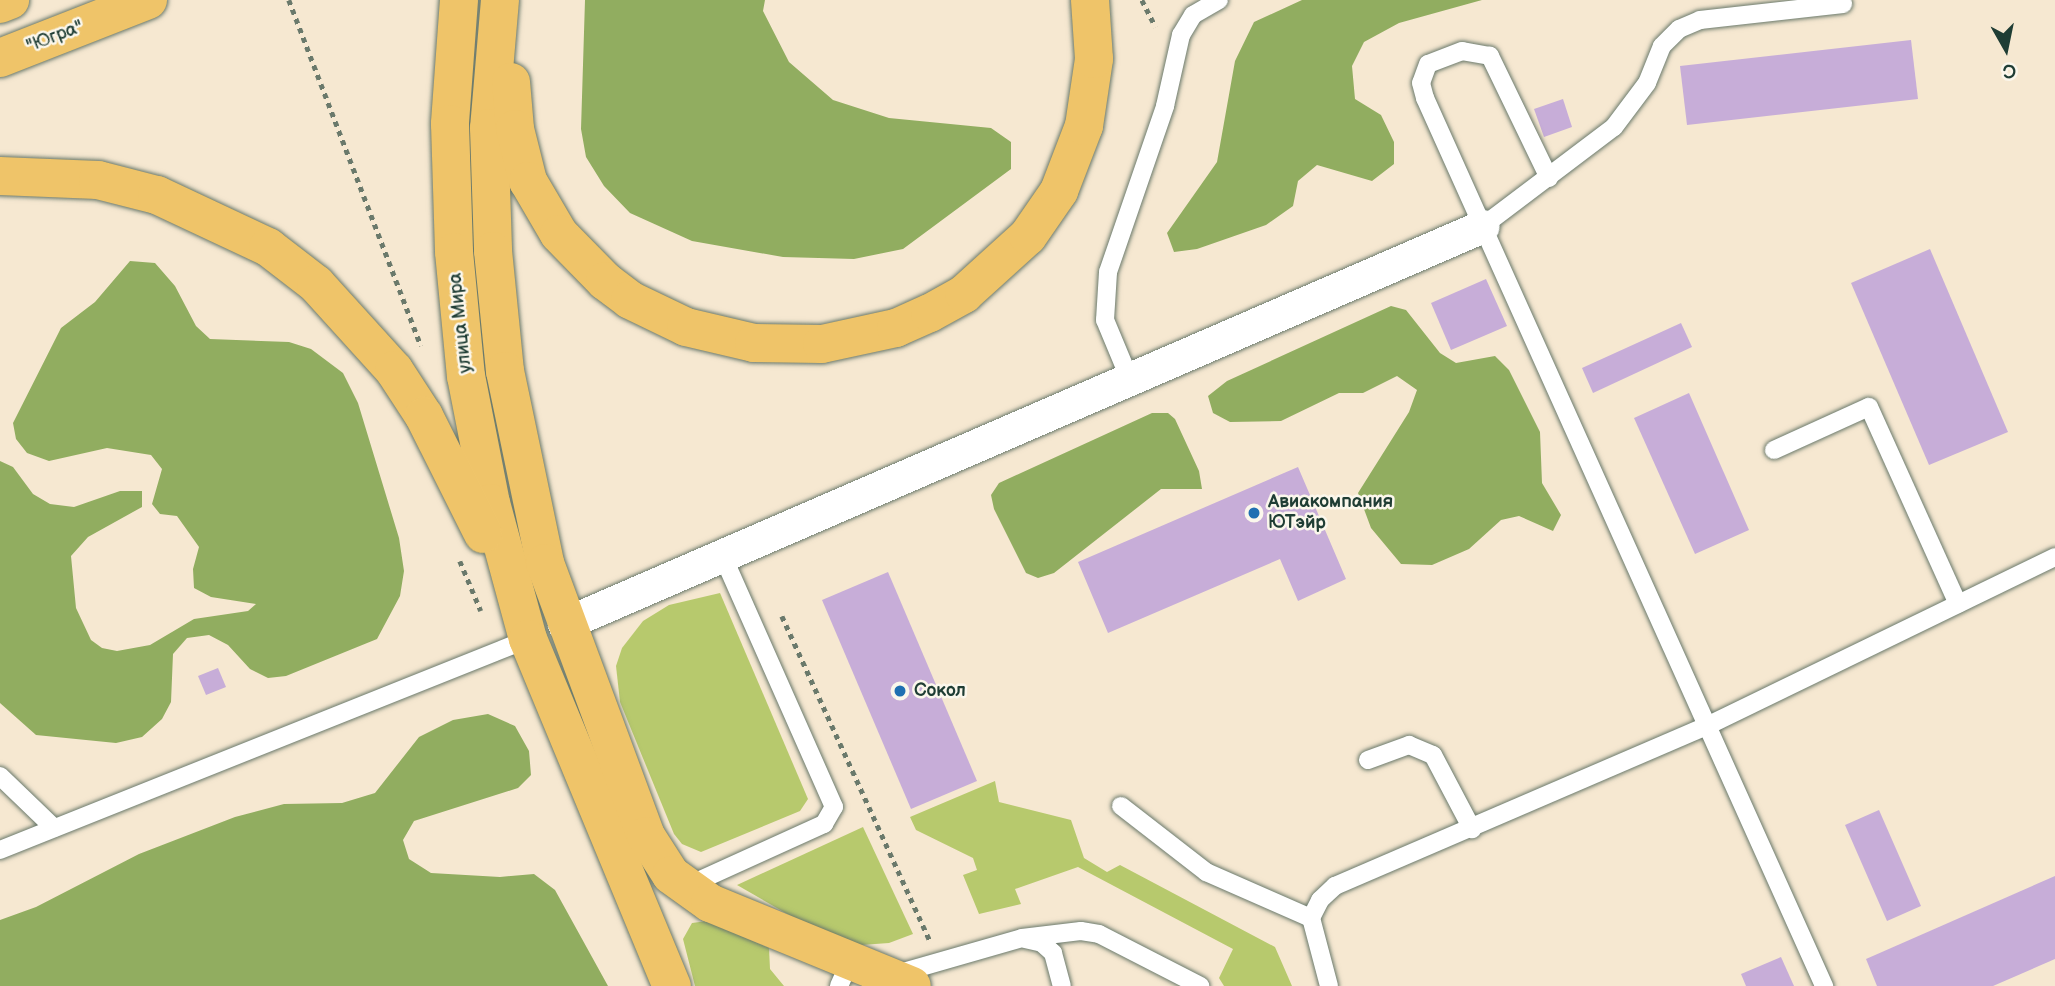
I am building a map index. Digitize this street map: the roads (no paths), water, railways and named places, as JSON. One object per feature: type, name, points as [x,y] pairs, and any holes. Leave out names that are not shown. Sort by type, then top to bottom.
[{"type":"main road","points":[[0,4],[10,0]]},
{"type":"main road","name":"\"Югра\"","points":[[0,58],[148,0]]},
{"type":"main road","name":"улица Мира","points":[[459,0],[450,124],[456,266],[466,376],[515,601],[528,639],[672,986]]},
{"type":"main road","points":[[500,0],[489,128],[504,357],[528,491],[564,624],[646,836],[658,859],[685,887],[844,973],[900,981]]},
{"type":"main road","points":[[509,0],[509,55],[519,153],[528,181],[559,234],[630,300],[686,327],[754,343],[802,345],[853,339],[907,323],[964,294],[1028,236],[1059,191],[1075,158],[1091,92],[1094,38],[1090,0]]},
{"type":"main road","points":[[0,176],[98,180],[157,195],[268,247],[316,284],[394,370],[424,416],[515,601]]},
{"type":"main road","points":[[528,639],[564,624]]},
{"type":"street","points":[[564,624],[1483,226]]},
{"type":"lane","points":[[1130,380],[1105,320],[1108,272],[1165,106],[1181,35],[1193,15],[1219,0]]},
{"type":"lane","points":[[1483,226],[1614,127],[1647,83],[1662,46],[1679,29],[1700,20],[1843,4]]},
{"type":"lane","points":[[1549,178],[1490,56],[1462,51],[1428,64],[1421,83],[1424,98],[1824,986]]},
{"type":"lane","points":[[1774,450],[1869,407],[1958,604]]},
{"type":"lane","points":[[685,887],[824,824],[834,807],[723,557]]},
{"type":"lane","points":[[1329,986],[1311,918],[1320,900],[1335,886],[1472,830],[1707,726],[2055,557]]},
{"type":"lane","points":[[0,850],[528,639]]},
{"type":"lane","points":[[1368,760],[1409,745],[1433,755],[1472,830]]},
{"type":"lane","points":[[0,776],[54,828]]},
{"type":"lane","points":[[1121,806],[1206,872],[1311,918]]},
{"type":"lane","points":[[900,981],[939,959],[1022,938],[1065,931],[1099,934],[1200,986]]},
{"type":"lane","points":[[1022,938],[1042,943],[1053,953],[1062,986]]},
{"type":"place","name":"Авиакомпания ЮТэйр","points":[[1254,513]]},
{"type":"place","name":"Сокол","points":[[900,691]]}]
